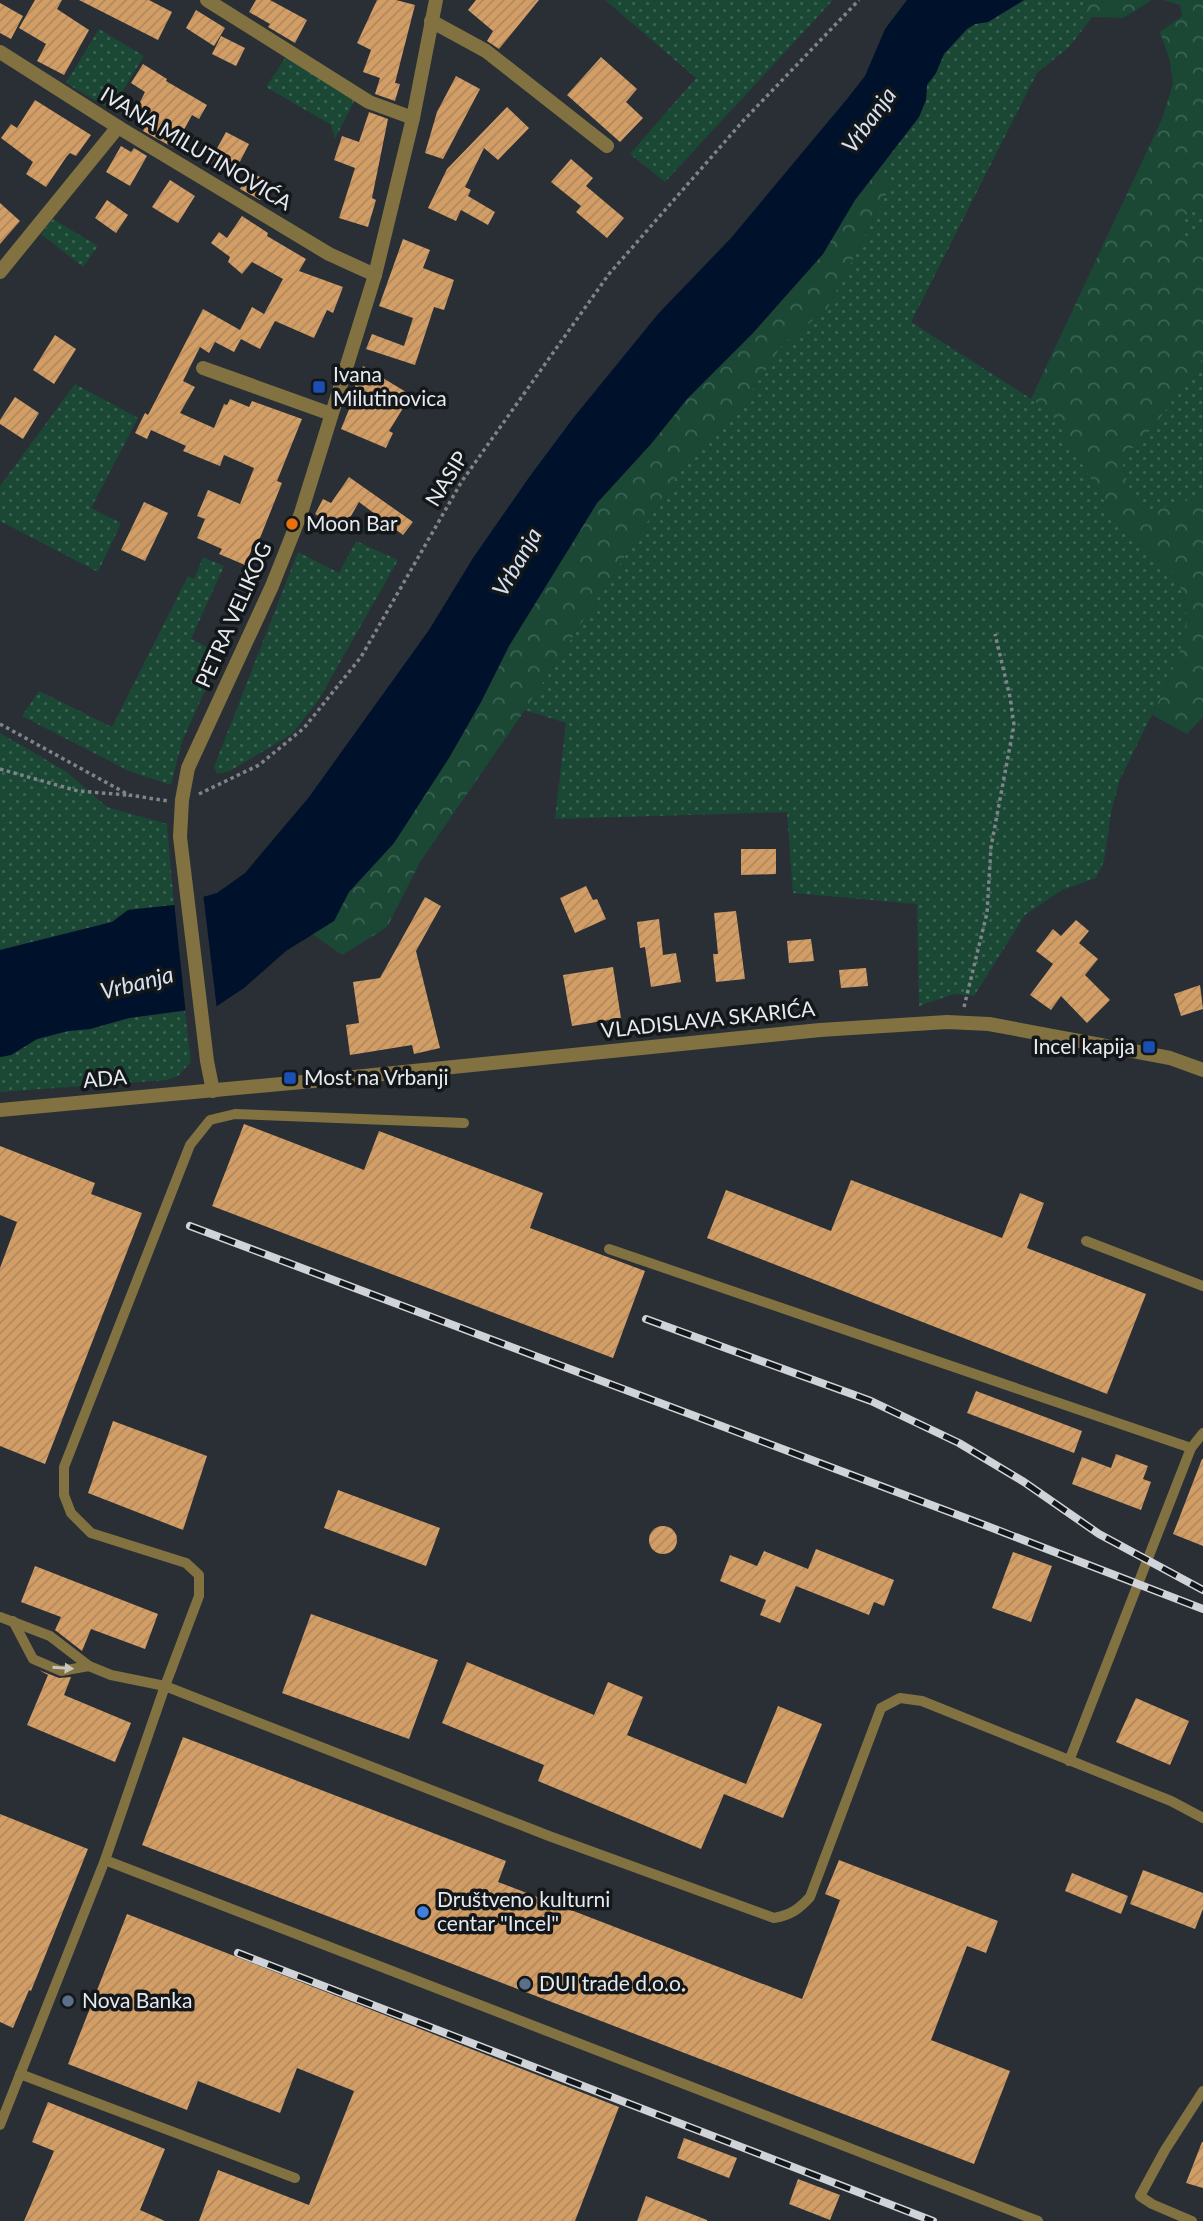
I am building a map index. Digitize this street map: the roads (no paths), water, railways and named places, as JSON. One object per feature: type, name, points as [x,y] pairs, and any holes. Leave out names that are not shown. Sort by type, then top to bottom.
[{"type":"street","points":[[207,0],[369,102],[413,118]]},
{"type":"street","name":"PETRA VELIKOG","points":[[213,1091],[207,1061],[180,822],[188,768],[267,598],[296,526],[375,275],[413,118],[436,0]]},
{"type":"street","points":[[431,20],[486,51],[607,146]]},
{"type":"street","name":"IVANA MILUTINOVIĆA","points":[[0,52],[118,127],[329,254],[375,275]]},
{"type":"street","points":[[0,272],[118,127]]},
{"type":"street","points":[[203,368],[331,414]]},
{"type":"street","name":"VLADISLAVA SKARIĆA","points":[[213,1091],[820,1030],[961,1022],[989,1024],[1170,1058],[1203,1070]]},
{"type":"street","name":"ADA","points":[[0,1110],[213,1091]]},
{"type":"lane","points":[[0,2124],[105,1860],[199,1596],[199,1575],[186,1563],[91,1533],[71,1513],[64,1495],[65,1467],[190,1145],[210,1120],[235,1114],[464,1123]]},
{"type":"lane","points":[[1086,1241],[1203,1286]]},
{"type":"lane","points":[[609,1249],[1191,1448]]},
{"type":"lane","points":[[1069,1761],[1191,1448],[1203,1433]]},
{"type":"lane","points":[[0,1617],[50,1636],[89,1666],[111,1675],[165,1686],[549,1836],[775,1918],[788,1915],[810,1896],[881,1707],[900,1698],[922,1701],[1171,1801],[1203,1818]]},
{"type":"lane","points":[[13,1621],[33,1659],[61,1671],[89,1666]]},
{"type":"lane","points":[[105,1860],[1038,2221]]},
{"type":"lane","points":[[20,2074],[295,2178]]},
{"type":"lane","points":[[1192,2221],[1140,2196],[1165,2150],[1203,2091]]},
{"type":"water","name":"Vrbanja","points":[[907,0],[1024,0],[988,22],[975,24],[967,29],[944,54],[936,73],[927,85],[926,100],[919,117],[855,200],[823,254],[752,334],[687,399],[651,444],[597,503],[509,646],[449,758],[394,843],[349,892],[334,921],[286,951],[244,988],[217,1006],[129,1018],[90,1029],[68,1031],[37,1039],[11,1055],[0,1057],[0,950],[112,922],[128,910],[174,905],[217,893],[245,873],[309,797],[429,630],[473,558],[574,417],[658,314],[731,238],[847,99],[865,76],[885,29]]},
{"type":"railway","points":[[190,1226],[1203,1609]]},
{"type":"railway","points":[[646,1319],[871,1401],[959,1443],[1024,1482],[1099,1534],[1203,1590]]},
{"type":"railway","points":[[238,1953],[933,2221]]},
{"type":"place","name":"Ivana Milutinovica","points":[[319,387]]},
{"type":"place","name":"Moon Bar","points":[[292,524]]},
{"type":"place","name":"Incel kapija","points":[[1149,1047]]},
{"type":"place","name":"Most na Vrbanji","points":[[290,1078]]},
{"type":"place","name":"Društveno kulturni centar \"Incel\"","points":[[423,1912]]},
{"type":"place","name":"DUI trade d.o.o.","points":[[525,1984]]},
{"type":"place","name":"Nova Banka","points":[[68,2001]]}]
